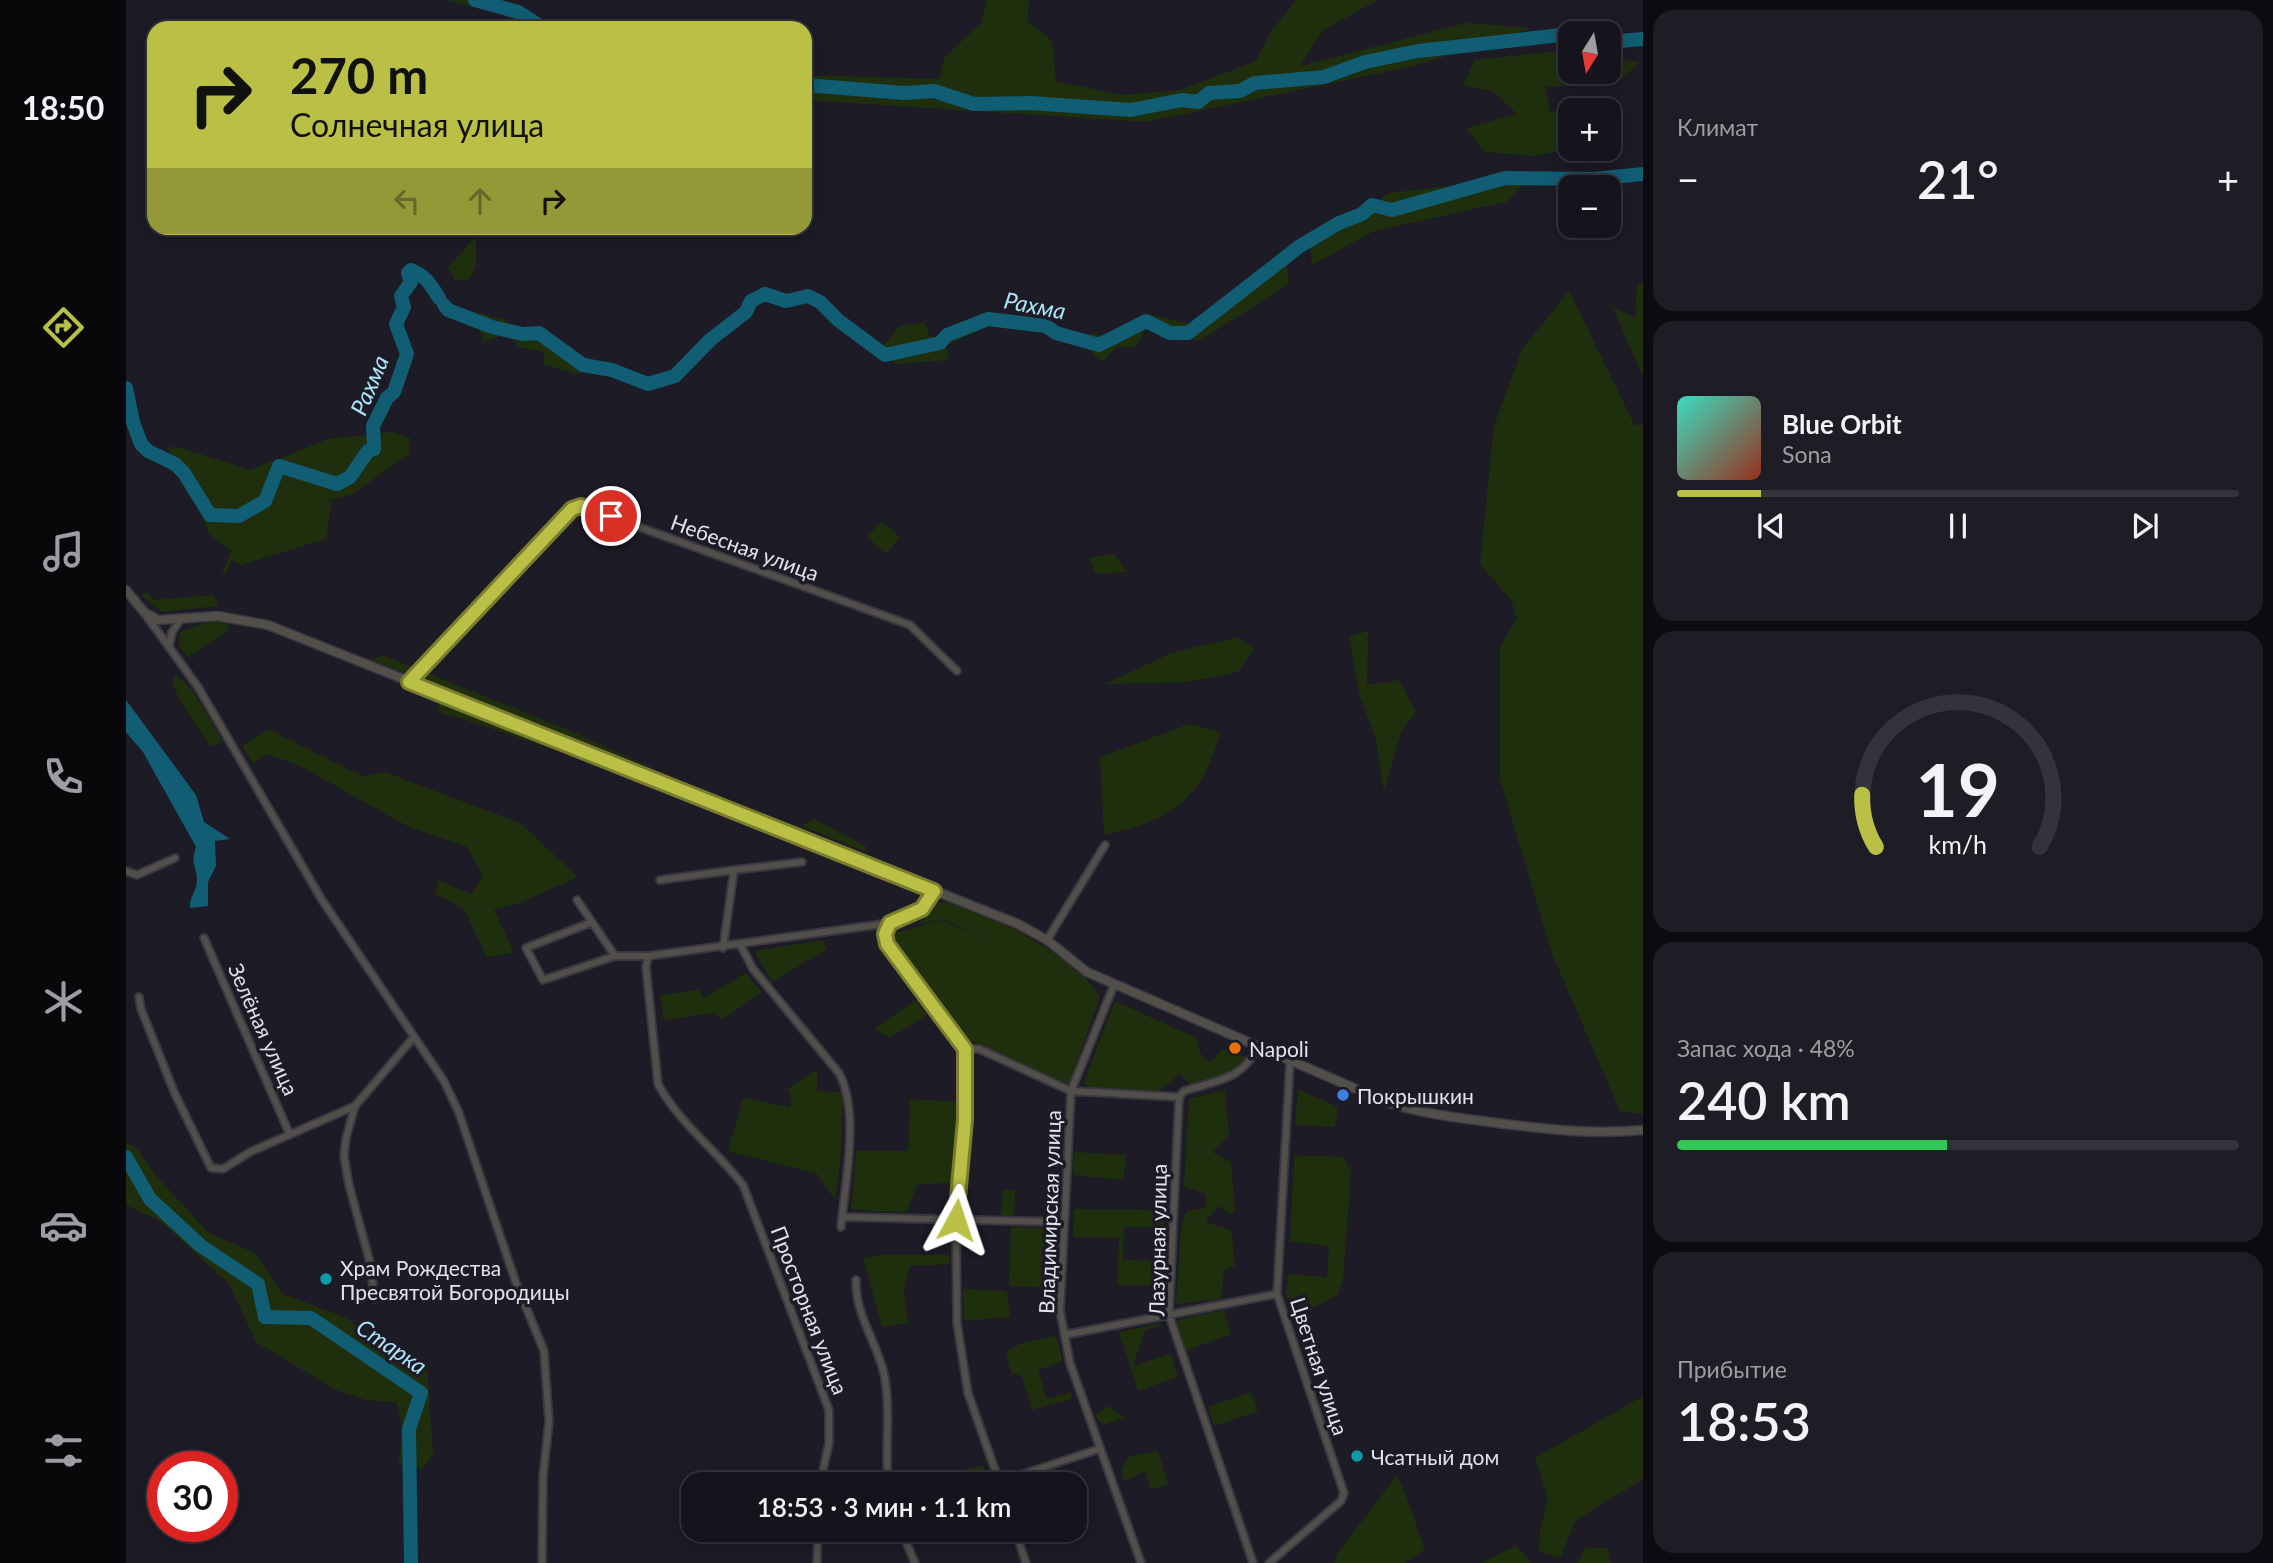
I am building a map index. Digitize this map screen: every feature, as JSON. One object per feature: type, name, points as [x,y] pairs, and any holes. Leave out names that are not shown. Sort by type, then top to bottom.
[{"type":"street","name":"Небесная улица","points":[[409,682],[572,509],[581,506],[910,625],[957,671]]},
{"type":"street","points":[[126,590],[198,687],[322,900],[444,1081],[459,1114],[516,1283],[544,1351],[549,1422],[543,1476],[542,1563]]},
{"type":"street","points":[[144,612],[158,620],[218,616],[268,625],[1018,924],[1046,940],[1073,964],[1114,985],[1386,1102],[1429,1114],[1549,1130],[1595,1133],[1643,1130]]},
{"type":"street","points":[[169,647],[172,632],[181,619]]},
{"type":"street","points":[[1046,940],[1105,845]]},
{"type":"street","points":[[126,871],[137,875],[175,858]]},
{"type":"street","points":[[660,880],[802,862]]},
{"type":"street","points":[[723,948],[734,870]]},
{"type":"street","points":[[592,922],[527,948],[542,980],[615,956],[648,956],[741,946],[890,923],[922,909],[934,891]]},
{"type":"street","points":[[577,900],[615,956]]},
{"type":"street","points":[[890,923],[885,934],[887,944],[965,1049],[965,1120],[956,1220],[957,1323],[968,1393],[993,1472]]},
{"type":"street","name":"Зелёная улица","points":[[204,938],[290,1135]]},
{"type":"street","points":[[741,946],[753,969],[839,1073],[846,1086],[848,1141],[841,1227]]},
{"type":"street","name":"Просторная улица","points":[[648,956],[646,967],[658,1084],[666,1100],[722,1158],[743,1185],[829,1410],[829,1443],[823,1472]]},
{"type":"street","points":[[1114,985],[1071,1090],[1179,1097],[1184,1091],[1242,1071],[1251,1063],[1257,1047]]},
{"type":"street","points":[[139,997],[141,1009],[175,1094],[211,1168],[223,1169],[355,1106],[414,1037]]},
{"type":"street","name":"Владимирская улица","points":[[965,1049],[979,1049],[1071,1090],[1060,1311],[1070,1363],[1141,1563]]},
{"type":"street","name":"Цветная улица","points":[[1269,1563],[1341,1501],[1344,1493],[1278,1294],[1290,1061]]},
{"type":"street","name":"Лазурная улица","points":[[1179,1097],[1169,1315],[1253,1563]]},
{"type":"street","points":[[355,1106],[344,1156],[371,1266],[374,1298]]},
{"type":"street","points":[[842,1217],[1064,1222]]},
{"type":"street","points":[[856,1280],[857,1300],[884,1374],[888,1472]]},
{"type":"street","points":[[1064,1335],[1278,1294]]},
{"type":"street","points":[[1030,1472],[1099,1449]]},
{"type":"street","points":[[817,1563],[818,1542]]},
{"type":"street","points":[[906,1542],[915,1563]]},
{"type":"street","points":[[1019,1542],[1026,1563]]},
{"type":"green space","points":[[445,0],[503,0],[546,21],[516,21],[504,14]]},
{"type":"green space","points":[[987,0],[1029,0],[1027,21],[1052,41],[1056,81],[1121,95],[1180,90],[1256,61],[1270,33],[1296,0],[1378,0],[1323,30],[1300,66],[1466,23],[1532,28],[1418,65],[1146,122],[812,100],[812,75],[939,79],[944,58],[981,23]]},
{"type":"green space","points":[[1558,51],[1558,84],[1616,84],[1546,87],[1550,111],[1558,111],[1558,152],[1533,156],[1485,152],[1466,128],[1517,114],[1493,91],[1463,85],[1475,60]]},
{"type":"green space","points":[[1621,60],[1640,62],[1621,79]]},
{"type":"green space","points":[[1491,174],[1532,176],[1506,202],[1374,231],[1312,265],[1310,247],[1389,193],[1472,183]]},
{"type":"green space","points":[[476,236],[476,267],[469,280],[455,280],[448,267]]},
{"type":"green space","points":[[1286,253],[1289,284],[1201,340],[1161,338],[1151,315],[1192,324]]},
{"type":"green space","points":[[1643,283],[1643,377],[1612,306],[1635,318],[1637,284]]},
{"type":"green space","points":[[1569,291],[1635,426],[1643,424],[1643,1114],[1620,1111],[1552,954],[1500,779],[1500,647],[1517,618],[1511,600],[1480,564],[1494,426],[1522,349]]},
{"type":"green space","points":[[461,308],[506,320],[510,328],[537,327],[562,354],[588,371],[576,374],[543,364],[544,351],[520,348],[507,334],[484,342],[478,326]]},
{"type":"green space","points":[[974,318],[991,325],[946,345],[949,360],[896,364],[883,347],[899,326],[924,322],[931,339],[958,323]]},
{"type":"green space","points":[[1134,323],[1147,326],[1136,347],[1117,347],[1103,361],[1094,356],[1089,334],[1111,335]]},
{"type":"green space","points":[[392,432],[410,438],[409,454],[352,494],[319,503],[332,501],[326,539],[241,565],[231,560],[226,574],[222,574],[231,551],[209,534],[199,507],[203,497],[178,466],[168,447],[181,448],[250,470],[272,461],[274,465],[274,461],[328,439]]},
{"type":"green space","points":[[882,521],[900,538],[886,554],[867,537]]},
{"type":"green space","points":[[1114,554],[1127,572],[1096,574],[1089,558]]},
{"type":"green space","points":[[147,592],[154,600],[214,595],[218,606],[162,612],[141,595]]},
{"type":"green space","points":[[210,621],[225,621],[229,631],[188,657],[179,646],[180,632]]},
{"type":"green space","points":[[1368,631],[1367,685],[1399,680],[1416,712],[1401,732],[1384,792],[1376,740],[1359,693],[1349,637]]},
{"type":"green space","points":[[1238,637],[1254,649],[1238,672],[1188,682],[1105,684],[1171,653]]},
{"type":"green space","points":[[385,656],[566,729],[663,772],[369,659]]},
{"type":"green space","points":[[176,674],[193,691],[223,742],[210,746],[179,699],[172,682]]},
{"type":"green space","points":[[441,701],[559,746],[552,749],[451,715],[444,715],[438,709]]},
{"type":"green space","points":[[1189,724],[1221,732],[1213,756],[1193,791],[1181,804],[1166,814],[1129,829],[1104,835],[1100,757]]},
{"type":"green space","points":[[268,729],[364,777],[385,772],[520,823],[578,877],[520,903],[494,909],[514,953],[487,957],[464,909],[435,894],[438,880],[471,894],[483,875],[467,847],[409,827],[298,765],[266,754],[253,764],[242,746]]},
{"type":"green space","points":[[814,819],[866,846],[866,852],[802,826]]},
{"type":"green space","points":[[948,902],[1000,923],[1045,947],[1076,970],[1045,960],[1082,973],[1100,997],[1068,1088],[964,1037],[897,948],[892,934],[941,920],[1002,944],[942,919],[918,925],[938,903]]},
{"type":"green space","points":[[822,940],[827,949],[772,982],[754,951]]},
{"type":"green space","points":[[746,973],[762,992],[722,1020],[714,1013],[664,1020],[660,995],[700,990],[702,999]]},
{"type":"green space","points":[[916,1000],[927,1015],[890,1038],[874,1029]]},
{"type":"green space","points":[[1115,1001],[1196,1038],[1200,1053],[1210,1063],[1222,1049],[1251,1059],[1241,1071],[1193,1086],[1179,1074],[1157,1093],[1088,1089],[1084,1081]]},
{"type":"green space","points":[[817,1069],[817,1091],[843,1092],[841,1156],[835,1200],[817,1174],[728,1151],[743,1098],[790,1107],[792,1099],[787,1089]]},
{"type":"green space","points":[[1298,1089],[1338,1107],[1335,1127],[1295,1125]]},
{"type":"green space","points":[[1225,1090],[1229,1135],[1212,1152],[1231,1162],[1235,1211],[1231,1215],[1218,1206],[1205,1222],[1231,1230],[1235,1265],[1224,1271],[1221,1299],[1176,1304],[1181,1227],[1187,1211],[1206,1208],[1206,1194],[1184,1187],[1189,1099]]},
{"type":"green space","points":[[910,1099],[963,1102],[954,1183],[917,1184],[907,1212],[851,1210],[856,1151],[908,1151]]},
{"type":"green space","points":[[126,1142],[137,1149],[157,1177],[209,1233],[255,1253],[283,1294],[347,1318],[388,1354],[427,1365],[433,1455],[422,1469],[399,1464],[402,1424],[396,1402],[366,1400],[336,1390],[256,1342],[229,1284],[160,1221],[126,1205]]},
{"type":"green space","points":[[1074,1152],[1126,1155],[1123,1180],[1073,1175]]},
{"type":"green space","points":[[1294,1155],[1344,1157],[1351,1172],[1343,1281],[1338,1295],[1295,1317],[1286,1296],[1288,1274],[1327,1277],[1329,1246],[1290,1241]]},
{"type":"green space","points":[[1003,1190],[1015,1190],[1014,1217],[1001,1216]]},
{"type":"green space","points":[[1074,1209],[1165,1210],[1164,1227],[1124,1227],[1123,1260],[1163,1261],[1162,1285],[1117,1285],[1119,1238],[1073,1237]]},
{"type":"green space","points":[[1011,1227],[1057,1228],[1055,1288],[1009,1286]]},
{"type":"green space","points":[[878,1255],[949,1255],[950,1264],[910,1266],[904,1291],[908,1323],[882,1327],[863,1258]]},
{"type":"green space","points":[[963,1289],[1007,1291],[1010,1317],[964,1321]]},
{"type":"green space","points":[[1224,1310],[1231,1334],[1185,1351],[1177,1320]]},
{"type":"green space","points":[[1160,1323],[1161,1326],[1145,1330],[1133,1366],[1171,1353],[1178,1377],[1138,1391],[1119,1332]]},
{"type":"green space","points":[[1056,1336],[1063,1361],[1038,1370],[1046,1399],[1071,1392],[1072,1399],[1032,1410],[1022,1376],[1011,1373],[1006,1351],[1024,1342]]},
{"type":"green space","points":[[1251,1392],[1258,1411],[1214,1426],[1208,1407]]},
{"type":"green space","points":[[1643,1396],[1643,1479],[1576,1520],[1560,1558],[1539,1552],[1540,1530],[1548,1498],[1535,1458]]},
{"type":"green space","points":[[1109,1406],[1124,1418],[1102,1425],[1095,1414]]},
{"type":"green space","points":[[1158,1451],[1168,1484],[1151,1490],[1145,1471],[1124,1482],[1121,1471],[1129,1456]]},
{"type":"green space","points":[[984,1465],[986,1472],[952,1472]]},
{"type":"green space","points":[[1397,1475],[1425,1550],[1405,1563],[1335,1563],[1337,1554]]},
{"type":"green space","points":[[1516,1545],[1531,1563],[1482,1563]]},
{"type":"green space","points":[[1585,1547],[1607,1548],[1611,1563],[1578,1563]]},
{"type":"water","points":[[126,700],[196,795],[204,822],[230,839],[215,841],[216,866],[208,882],[208,906],[190,908],[197,884],[193,861],[196,847],[143,752],[126,732]]},
{"type":"waterway","points":[[475,0],[518,12],[532,21]]},
{"type":"waterway","points":[[812,86],[904,93],[934,91],[974,104],[1030,103],[1131,110],[1182,100],[1198,102],[1209,93],[1240,91],[1255,83],[1324,77],[1365,62],[1418,51],[1558,35]]},
{"type":"waterway","points":[[1621,41],[1643,39]]},
{"type":"waterway","name":"Рахма","points":[[444,305],[448,310],[492,327],[523,334],[539,333],[583,365],[612,370],[648,384],[675,376],[710,340],[746,312],[751,301],[765,294],[786,301],[808,296],[820,302],[838,320],[885,355],[940,343],[947,335],[988,319],[1046,326],[1056,333],[1099,345],[1146,321],[1170,333],[1188,333],[1300,246],[1339,223],[1362,214],[1372,205],[1392,210],[1505,178],[1594,179],[1643,174]]},
{"type":"waterway","name":"Рахма","points":[[126,388],[141,444],[148,451],[175,464],[184,473],[210,515],[239,516],[265,501],[279,466],[337,484],[350,477],[368,451],[374,449],[373,426],[387,398],[394,392],[407,354],[396,324],[404,307],[401,296],[411,282],[408,273],[411,270],[424,278],[439,298]]},
{"type":"waterway","name":"Старка","points":[[126,1157],[150,1199],[201,1246],[258,1284],[265,1317],[311,1318],[421,1393],[409,1429],[411,1563]]},
{"type":"place","name":"Napoli","points":[[1235,1048]]},
{"type":"place","name":"Покрышкин","points":[[1343,1095]]},
{"type":"place","name":"Храм Рождества Пресвятой Богородицы","points":[[326,1279]]},
{"type":"place","name":"Чсатный дом","points":[[1357,1456]]},
{"type":"route","points":[[611,516],[581,506],[572,509],[409,682],[934,891],[928,904],[890,923],[885,934],[887,944],[965,1049],[965,1120],[956,1220]]}]
